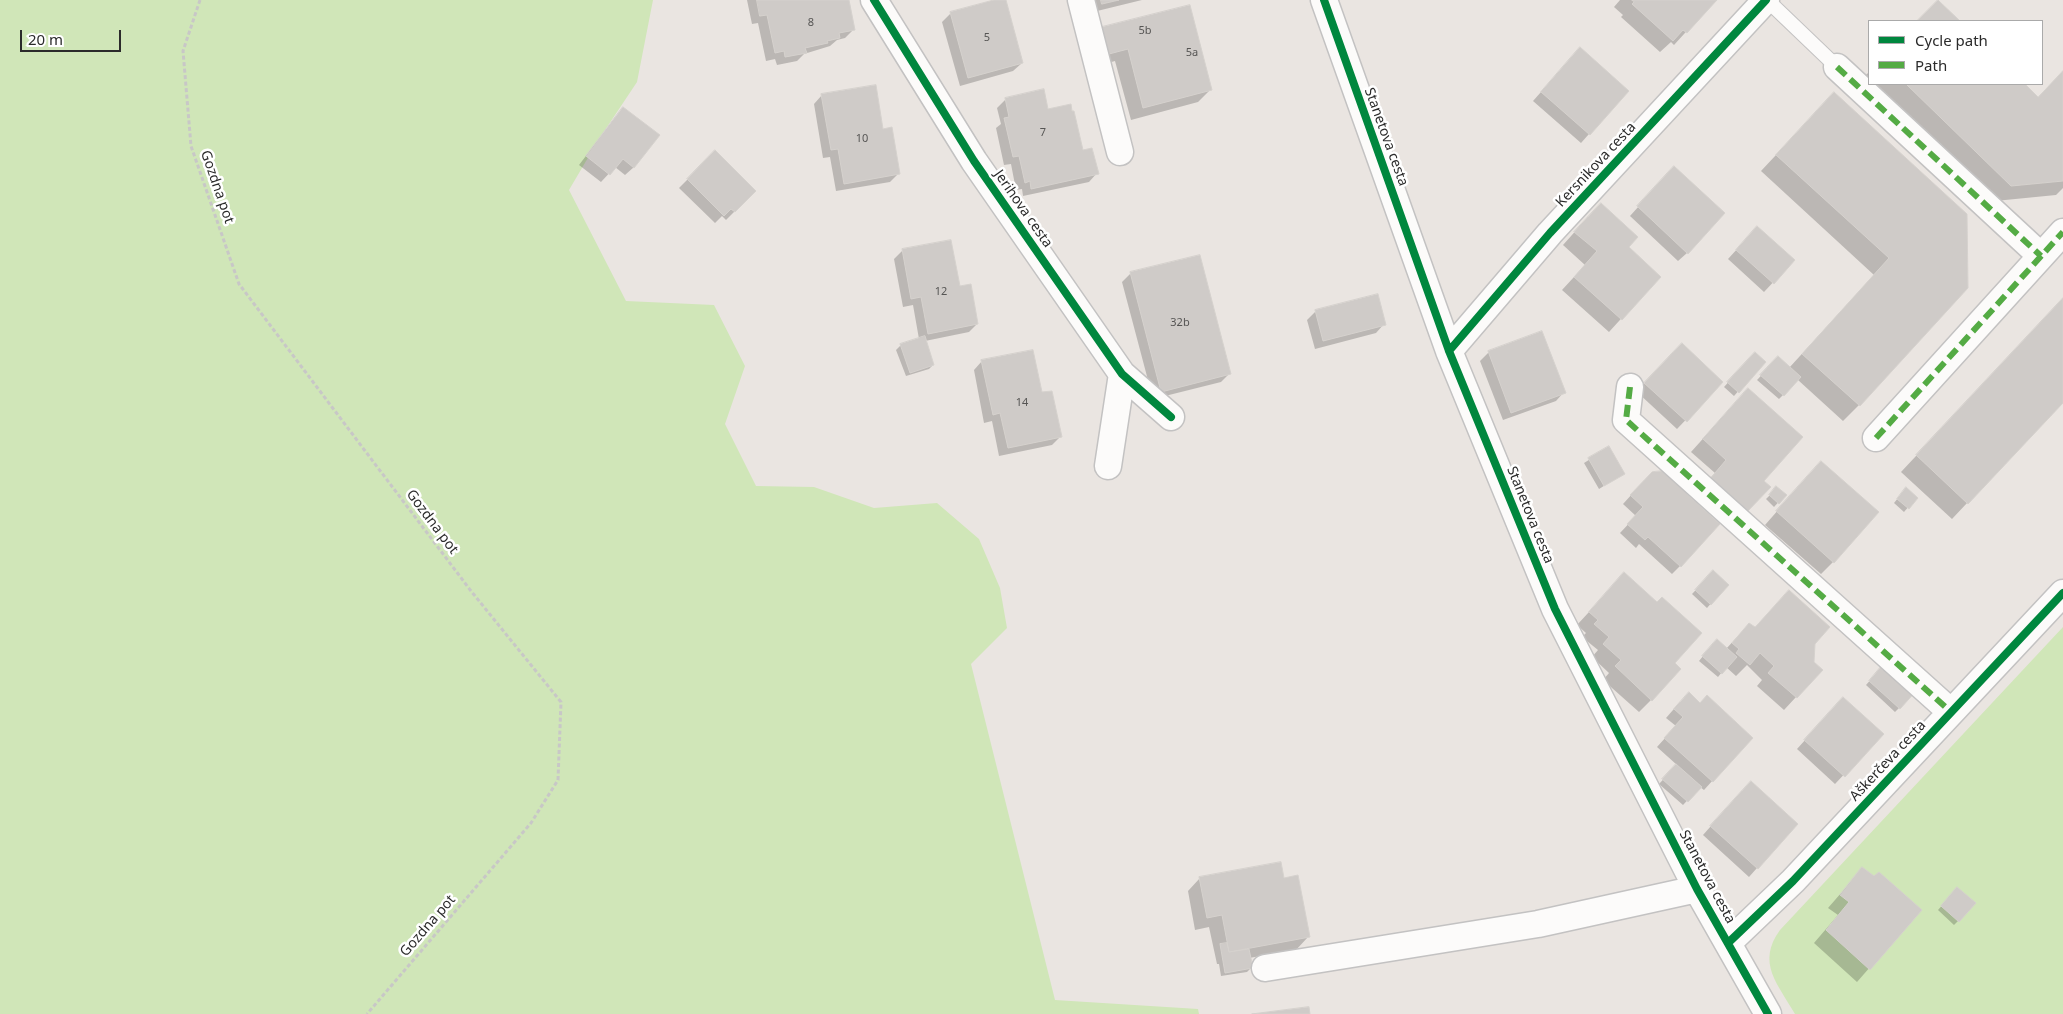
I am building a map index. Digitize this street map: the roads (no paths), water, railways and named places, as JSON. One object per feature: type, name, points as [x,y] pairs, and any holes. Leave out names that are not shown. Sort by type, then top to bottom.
[{"type":"street","name":"Jerihova cesta","points":[[874,0],[974,160],[1122,374],[1171,417]]},
{"type":"street","points":[[1081,0],[1120,152]]},
{"type":"street","name":"Stanetova cesta","points":[[1324,0],[1449,351],[1555,609],[1697,889],[1768,1014]]},
{"type":"street","name":"Kersnikova cesta","points":[[1449,351],[1550,233],[1766,0]]},
{"type":"street","points":[[1837,67],[2041,256]]},
{"type":"street","points":[[1876,438],[2063,232]]},
{"type":"street","points":[[1108,466],[1122,374]]},
{"type":"street","points":[[1630,387],[1626,420],[1951,712]]},
{"type":"street","name":"Aškerčeva cesta","points":[[1728,943],[1793,881],[2063,593]]},
{"type":"street","name":"Stanetova cesta","points":[[1265,968],[1538,924],[1697,889]]},
{"type":"lane","points":[[1766,0],[1837,67]]}]
